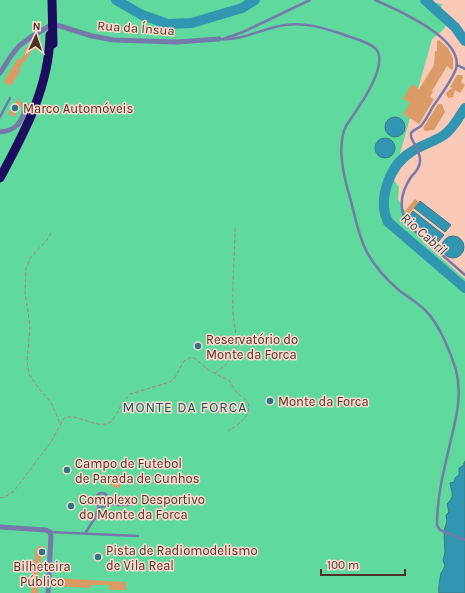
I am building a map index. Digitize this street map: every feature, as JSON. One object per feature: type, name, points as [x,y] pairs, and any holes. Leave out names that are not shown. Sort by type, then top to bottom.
[{"type":"highway","points":[[0,178],[29,122],[39,97],[51,44],[48,0]]},
{"type":"highway","points":[[0,188],[40,107],[49,73],[52,0]]},
{"type":"street","name":"Rua da Ínsua","points":[[0,73],[19,46],[51,25],[60,26],[92,36],[114,40],[177,42],[219,39]]},
{"type":"street","points":[[0,132],[16,127],[20,122],[27,106]]},
{"type":"street","points":[[0,527],[46,530],[50,532],[48,593]]},
{"type":"lane","points":[[219,39],[243,32],[310,0]]},
{"type":"lane","points":[[375,0],[411,16],[438,34],[456,53],[457,64],[454,74],[422,124],[412,132],[412,139],[420,161],[419,166],[407,184],[402,195],[402,205],[404,218],[410,227],[465,275]]},
{"type":"lane","points":[[219,39],[238,38],[281,26],[301,24],[332,31],[368,44],[377,51],[379,64],[376,77],[346,126],[344,133],[342,144],[344,171],[359,234],[368,254],[394,285],[429,315],[443,339],[455,369],[459,384],[458,409],[440,487],[437,523],[438,528],[465,540]]},
{"type":"lane","points":[[457,64],[465,69]]},
{"type":"lane","points":[[0,116],[10,98]]},
{"type":"lane","points":[[99,506],[96,504],[95,500],[96,495],[100,493],[105,493],[108,496],[108,503]]},
{"type":"lane","points":[[99,506],[105,506],[108,503],[130,505]]},
{"type":"lane","points":[[86,533],[95,518],[99,506]]},
{"type":"lane","points":[[50,532],[138,536]]},
{"type":"path","points":[[214,374],[230,360],[233,356],[236,345],[232,309],[234,225]]},
{"type":"path","points":[[51,234],[31,257],[26,268],[25,297],[30,326],[27,362],[29,374],[36,386],[52,404],[60,424]]},
{"type":"path","points":[[0,498],[5,497],[14,491],[51,442],[64,418],[70,417],[98,424],[109,423],[112,421],[130,394],[170,382],[174,379],[184,361],[189,358],[194,358],[214,374],[230,381],[235,391],[249,403],[249,408],[244,420],[228,431]]},
{"type":"green space","points":[[0,0],[433,0],[436,3],[442,4],[441,8],[452,19],[441,32],[432,39],[393,179],[399,187],[398,199],[423,242],[465,279],[465,593],[0,593]]},
{"type":"water","points":[[395,117],[402,120],[405,127],[402,134],[395,137],[388,134],[385,127],[388,120]]},
{"type":"water","points":[[385,138],[392,141],[395,148],[392,155],[385,158],[378,155],[375,148],[378,141]]},
{"type":"water","points":[[420,201],[451,225],[445,232],[414,208]]},
{"type":"water","points":[[413,211],[444,235],[438,242],[408,218]]},
{"type":"water","points":[[453,236],[461,239],[464,247],[461,255],[453,258],[445,255],[442,247],[445,239]]},
{"type":"water","points":[[465,461],[465,593],[439,593],[441,573],[445,566],[443,560],[445,553],[444,531],[447,521],[446,515],[449,512],[447,504],[452,495],[450,483],[454,482],[455,478],[459,475],[459,468],[463,466]]},
{"type":"building","points":[[439,40],[448,48],[453,58],[453,68],[452,70],[447,66],[432,91],[433,92],[430,97],[434,99],[419,124],[403,114],[410,103],[403,98],[412,84],[419,89],[434,65],[435,51],[437,51],[437,41]]},
{"type":"building","points":[[33,42],[37,47],[33,51],[32,50],[25,62],[21,59],[25,52],[24,50]]},
{"type":"building","points":[[18,58],[24,61],[19,69],[21,70],[11,86],[3,82]]},
{"type":"building","points":[[457,75],[462,75],[463,77],[461,82],[465,85],[460,93],[455,90],[453,97],[448,98],[446,93],[452,88],[450,87]]},
{"type":"building","points":[[17,99],[23,104],[13,117],[8,114]]},
{"type":"building","points":[[438,104],[442,104],[445,112],[434,130],[425,131],[423,128]]},
{"type":"building","points":[[415,199],[419,202],[409,214],[405,211]]},
{"type":"building","points":[[115,474],[123,479],[119,489],[110,485]]},
{"type":"building","points":[[38,546],[44,546],[43,558],[41,558],[41,562],[39,562],[38,593],[31,593],[33,561],[35,561],[35,549],[38,549]]},
{"type":"building","points":[[55,578],[126,582],[126,590],[109,590],[109,585],[91,585],[91,588],[54,586]]},
{"type":"waterway","name":"Rio Cabril","points":[[116,0],[142,15],[168,24],[192,23],[242,8],[255,0]]},
{"type":"waterway","name":"Rio Cabril","points":[[425,0],[455,27],[465,41]]},
{"type":"waterway","name":"Rio Cabril","points":[[465,108],[450,130],[411,152],[397,165],[388,183],[384,203],[388,222],[465,288]]},
{"type":"place","name":"Marco Automóveis","points":[[15,108]]},
{"type":"place","name":"Reservatório do Monte da Forca","points":[[198,346]]},
{"type":"place","name":"Monte da Forca","points":[[270,401]]},
{"type":"place","name":"Campo de Futebol de Parada de Cunhos","points":[[67,470]]},
{"type":"place","name":"Complexo Desportivo do Monte da Forca","points":[[71,506]]},
{"type":"place","name":"Bilheteira Público","points":[[42,552]]},
{"type":"place","name":"Pista de Radiomodelismo de Vila Real","points":[[98,557]]},
{"type":"district","name":"MONTE DA FORCA","points":[[185,407]]}]
